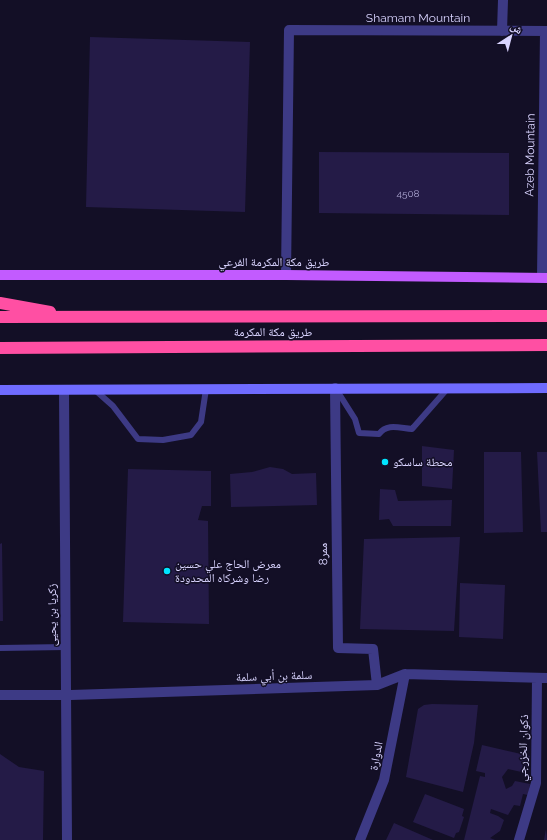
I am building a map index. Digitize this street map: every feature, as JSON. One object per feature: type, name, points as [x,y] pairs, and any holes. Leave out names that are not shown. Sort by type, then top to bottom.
[{"type":"highway","points":[[0,303],[81,318]]},
{"type":"highway","name":"طريق مكة المكرمة","points":[[0,318],[547,316]]},
{"type":"highway","name":"طريق مكة المكرمة","points":[[0,348],[547,345]]},
{"type":"main road","name":"طريق مكة المكرمة الفرعي","points":[[0,275],[286,275],[544,278]]},
{"type":"main road","points":[[0,390],[547,388]]},
{"type":"street","points":[[502,31],[503,0]]},
{"type":"street","name":"Shamam Mountain","points":[[286,275],[290,30],[546,31]]},
{"type":"street","name":"Azeb Mountain","points":[[544,278],[546,31]]},
{"type":"street","name":"ممر8","points":[[335,388],[338,648],[372,649],[377,685]]},
{"type":"street","name":"زكريا بن يحيى","points":[[64,390],[67,840]]},
{"type":"street","name":"سلمة بن أبي سلمة","points":[[0,695],[66,695],[377,685],[405,674],[542,678]]},
{"type":"street","name":"الدوارة","points":[[360,840],[384,780],[405,674]]},
{"type":"street","name":"ذكوان الخزرجي","points":[[519,840],[536,783],[542,678]]},
{"type":"lane","points":[[335,388],[355,419],[359,433],[379,434],[387,427],[412,429],[448,388]]},
{"type":"lane","points":[[95,390],[113,406],[138,439],[163,440],[191,435],[201,422],[206,389]]},
{"type":"lane","points":[[0,648],[66,647]]},
{"type":"building","points":[[90,37],[250,42],[245,212],[86,207]]},
{"type":"building","points":[[319,152],[509,153],[509,215],[319,213]]},
{"type":"building","points":[[422,446],[454,450],[452,489],[422,486]]},
{"type":"building","points":[[484,452],[521,452],[523,532],[484,533]]},
{"type":"building","points":[[537,452],[547,452],[547,532],[541,532]]},
{"type":"building","points":[[270,467],[283,469],[292,474],[316,473],[317,505],[231,507],[230,474],[252,472]]},
{"type":"building","name":"معرض الحاج علي حسين رضا وشركاه المحدودة","points":[[128,469],[211,471],[211,506],[202,506],[198,520],[208,521],[209,624],[123,622]]},
{"type":"building","points":[[380,489],[395,490],[398,501],[452,500],[451,526],[393,526],[389,519],[379,520]]},
{"type":"building","points":[[460,537],[454,631],[360,629],[364,539]]},
{"type":"building","points":[[2,543],[3,621],[0,621],[0,544]]},
{"type":"building","points":[[460,583],[505,585],[503,639],[459,637]]},
{"type":"building","points":[[424,705],[478,705],[474,743],[463,792],[406,777],[418,709]]},
{"type":"building","points":[[482,745],[530,756],[526,773],[508,769],[502,777],[506,789],[512,786],[515,781],[530,784],[528,795],[523,794],[520,806],[514,805],[508,815],[491,809],[490,813],[504,820],[500,831],[490,838],[495,840],[464,840],[480,776],[485,777],[485,773],[476,771]]},
{"type":"building","points":[[0,754],[19,767],[44,771],[43,840],[0,840]]},
{"type":"building","points":[[425,794],[464,809],[462,816],[464,817],[459,832],[456,833],[454,838],[413,822]]},
{"type":"building","points":[[394,823],[433,840],[386,840]]},
{"type":"building","points":[[546,829],[547,840],[544,840]]},
{"type":"place","name":"محطة ساسكو","points":[[385,462]]},
{"type":"place","name":"معرض الحاج علي حسين رضا وشركاه المحدودة","points":[[167,571]]}]
